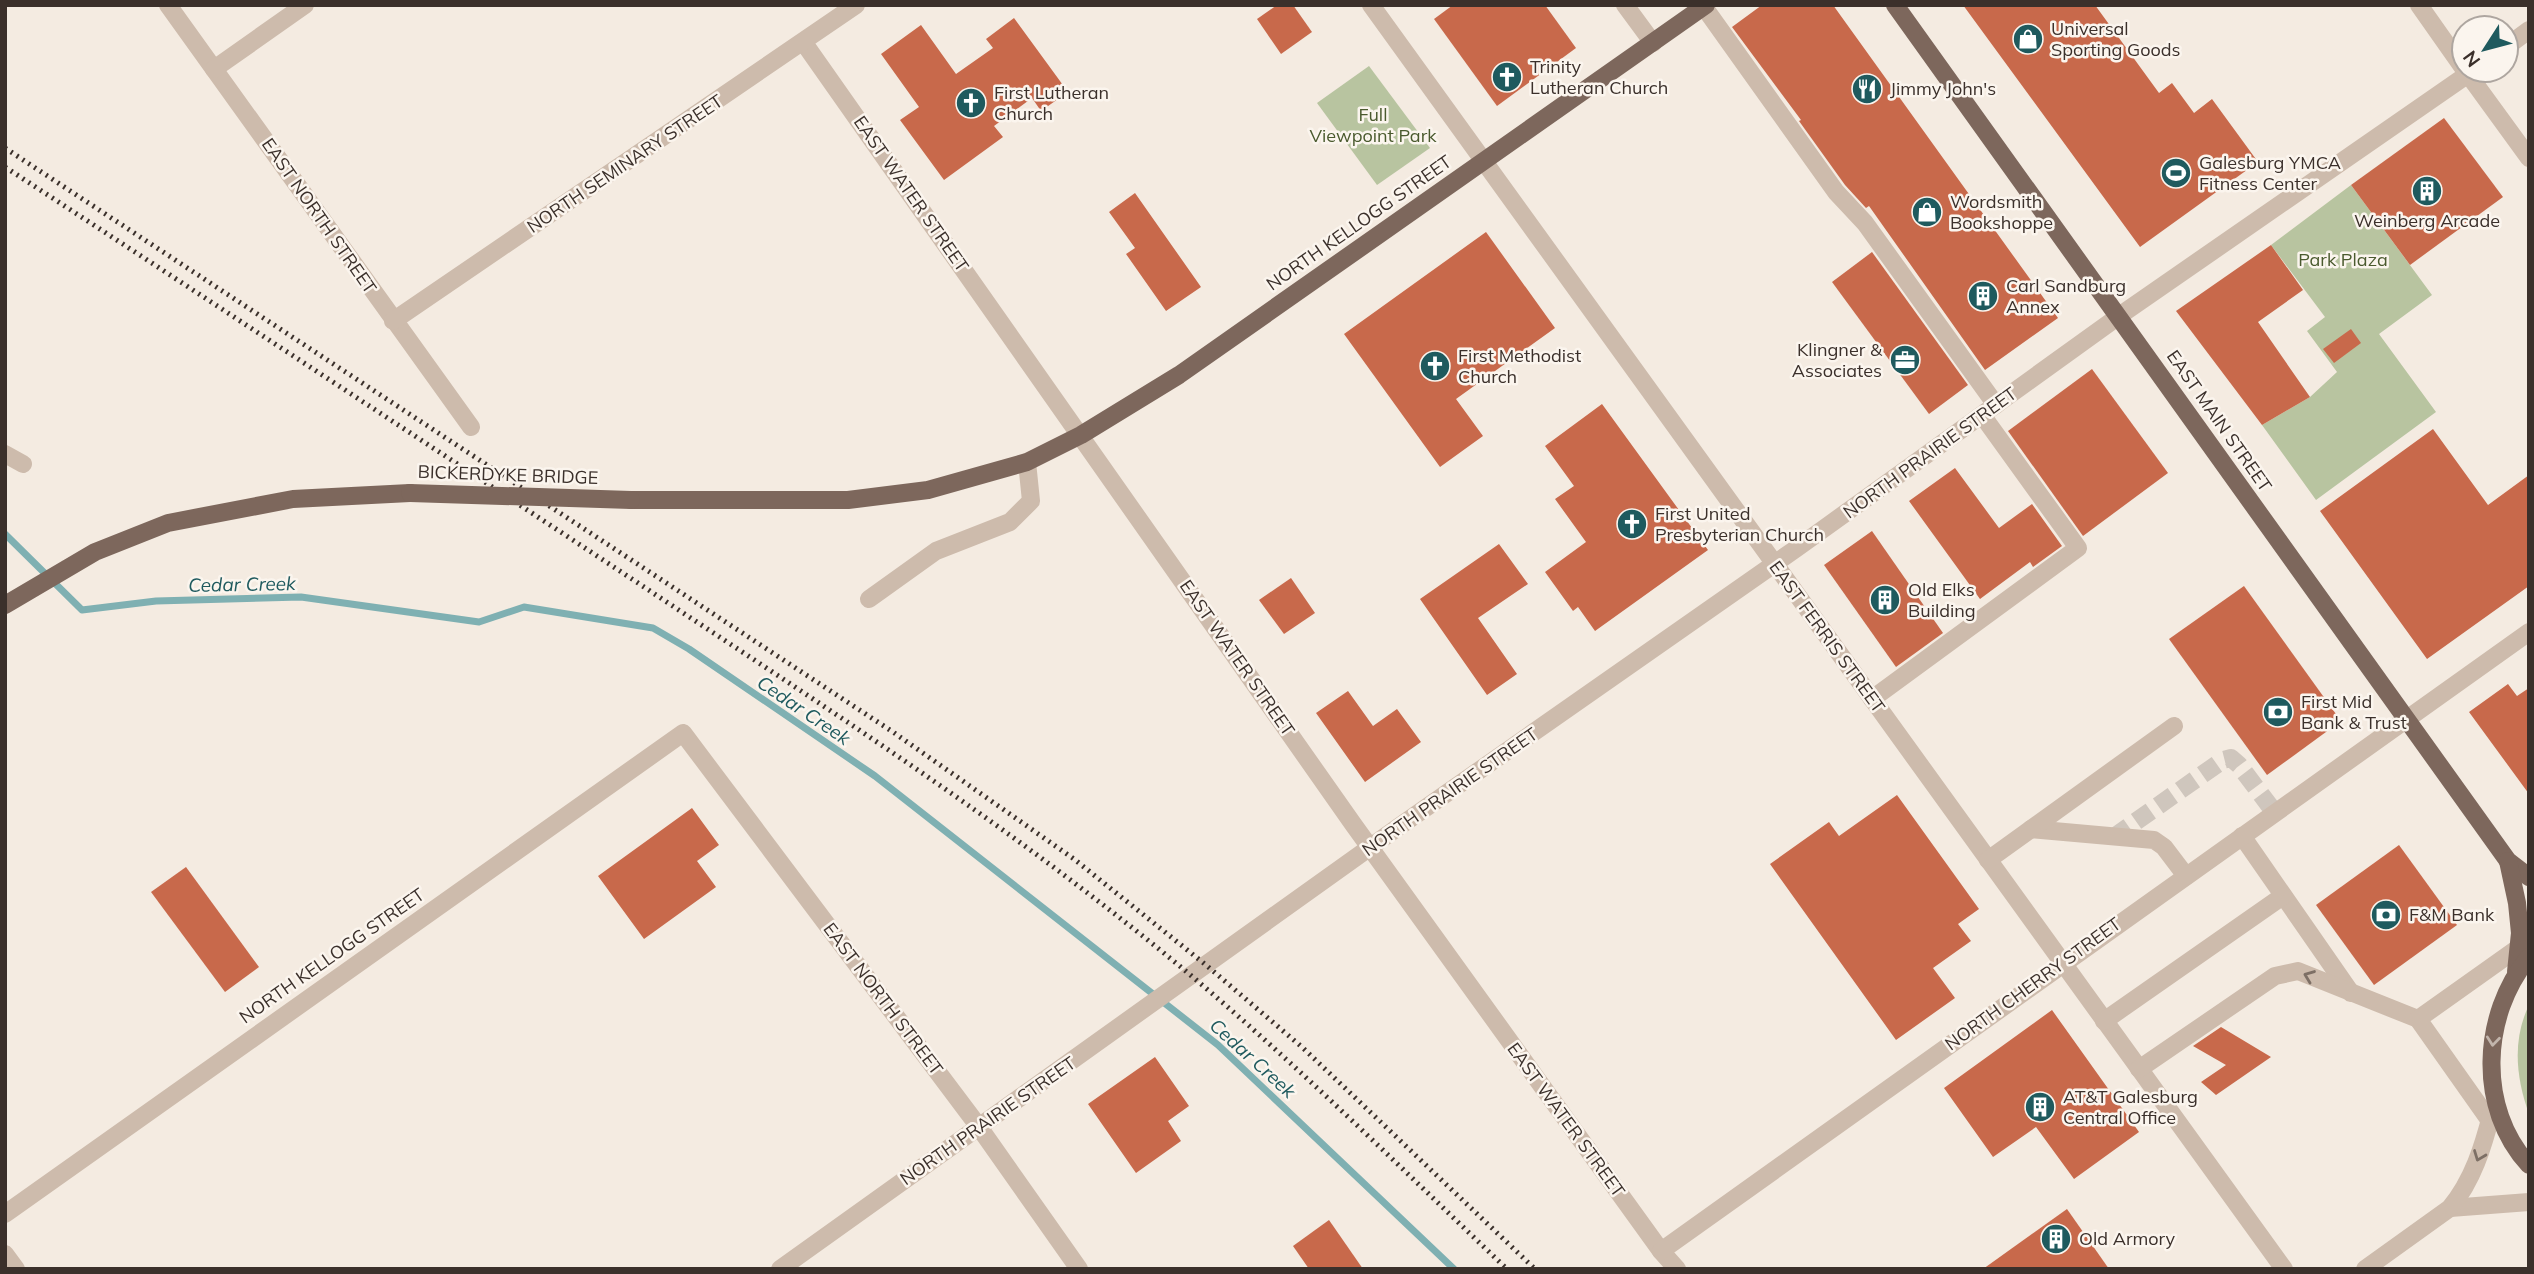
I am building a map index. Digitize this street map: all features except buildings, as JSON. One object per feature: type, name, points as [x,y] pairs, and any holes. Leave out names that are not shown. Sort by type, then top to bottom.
[{"type":"main road","name":"EAST MAIN STREET","points":[[1895,5],[2508,861],[2529,877]]},
{"type":"main road","name":"NORTH KELLOGG STREET","points":[[1027,462],[1081,435],[1179,375],[1705,6]]},
{"type":"main road","name":"BICKERDYKE BRIDGE","points":[[5,605],[95,552],[168,523],[293,499],[410,493],[631,500],[848,500],[928,490],[1027,462]]},
{"type":"main road","name":"EAST MAIN STREET","points":[[2496,1098],[2491,1078],[2492,1036],[2504,995],[2515,978],[2524,953],[2508,861]]},
{"type":"main road","points":[[2496,1098],[2501,1119],[2521,1157],[2529,1165]]},
{"type":"street","name":"EAST NORTH STREET","points":[[168,5],[471,427]]},
{"type":"street","points":[[214,69],[305,5]]},
{"type":"street","name":"NORTH SEMINARY STREET","points":[[393,321],[856,5]]},
{"type":"street","name":"EAST FERRIS STREET","points":[[1371,5],[2284,1269]]},
{"type":"street","points":[[1625,5],[1653,43]]},
{"type":"street","points":[[2419,5],[2450,47]]},
{"type":"street","points":[[1705,6],[1836,192],[1864,223],[2078,548],[1872,699]]},
{"type":"street","name":"EAST WATER STREET","points":[[804,43],[1370,848],[1661,1251],[1677,1269]]},
{"type":"street","name":"NORTH PRAIRIE STREET","points":[[780,1269],[1370,848],[1774,565],[2119,316],[2450,84]]},
{"type":"street","points":[[2477,84],[2529,158]]},
{"type":"street","points":[[5,454],[23,464]]},
{"type":"street","points":[[869,599],[936,551],[1010,522],[1031,501],[1027,462]]},
{"type":"street","name":"NORTH CHERRY STREET","points":[[1661,1251],[2242,836],[2526,639]]},
{"type":"street","points":[[1988,860],[2174,726]]},
{"type":"street","name":"EAST NORTH STREET","points":[[683,733],[979,1127],[1079,1269]]},
{"type":"street","name":"NORTH KELLOGG STREET","points":[[5,1214],[683,733]]},
{"type":"street","points":[[2031,829],[2154,840],[2164,847],[2186,876]]},
{"type":"street","points":[[2242,836],[2351,993]]},
{"type":"street","points":[[2104,1021],[2283,896]]},
{"type":"street","points":[[2418,1019],[2524,953]]},
{"type":"street","points":[[2139,1069],[2275,976],[2298,971],[2418,1019],[2490,1121]]},
{"type":"street","points":[[2365,1269],[2449,1208],[2459,1197],[2474,1170],[2496,1098]]},
{"type":"street","points":[[2449,1208],[2529,1202]]},
{"type":"street","points":[[5,1254],[16,1269]]},
{"type":"green space","name":"Full Viewpoint Park","points":[[1369,66],[1430,148],[1377,185],[1317,103]]},
{"type":"green space","name":"Park Plaza","points":[[2351,185],[2432,295],[2379,334],[2436,412],[2316,500],[2262,425],[2310,397],[2337,372],[2307,331],[2325,317],[2271,245]]},
{"type":"green space","points":[[2529,1005],[2529,1114],[2521,1087],[2518,1045]]},
{"type":"waterway","name":"Cedar Creek","points":[[5,534],[82,610],[156,601],[301,597],[479,622],[524,607],[653,628],[689,649],[875,776],[1218,1045],[1454,1269]]},
{"type":"tunnel","points":[[2114,837],[2223,760],[2231,758],[2275,813]]},
{"type":"railway","points":[[5,148],[893,732],[1074,859],[1206,965],[1303,1048],[1535,1269]]},
{"type":"railway","points":[[5,167],[757,662],[882,746],[1066,876],[1225,1004],[1507,1269]]},
{"type":"place","name":"Universal Sporting Goods","points":[[2028,39]]},
{"type":"place","name":"Trinity Lutheran Church","points":[[1507,77]]},
{"type":"place","name":"Jimmy John's","points":[[1867,89]]},
{"type":"place","name":"First Lutheran Church","points":[[971,103]]},
{"type":"place","name":"Galesburg YMCA Fitness Center","points":[[2176,173]]},
{"type":"place","name":"Weinberg Arcade","points":[[2427,191]]},
{"type":"place","name":"Wordsmith Bookshoppe","points":[[1927,212]]},
{"type":"place","name":"Carl Sandburg Annex","points":[[1983,296]]},
{"type":"place","name":"Klingner & Associates","points":[[1905,360]]},
{"type":"place","name":"First Methodist Church","points":[[1435,366]]},
{"type":"place","name":"First United Presbyterian Church","points":[[1632,524]]},
{"type":"place","name":"Old Elks Building","points":[[1885,600]]},
{"type":"place","name":"First Mid Bank & Trust","points":[[2278,712]]},
{"type":"place","name":"F&M Bank","points":[[2386,915]]},
{"type":"place","name":"AT&T Galesburg Central Office","points":[[2040,1107]]},
{"type":"place","name":"Old Armory","points":[[2056,1239]]}]
